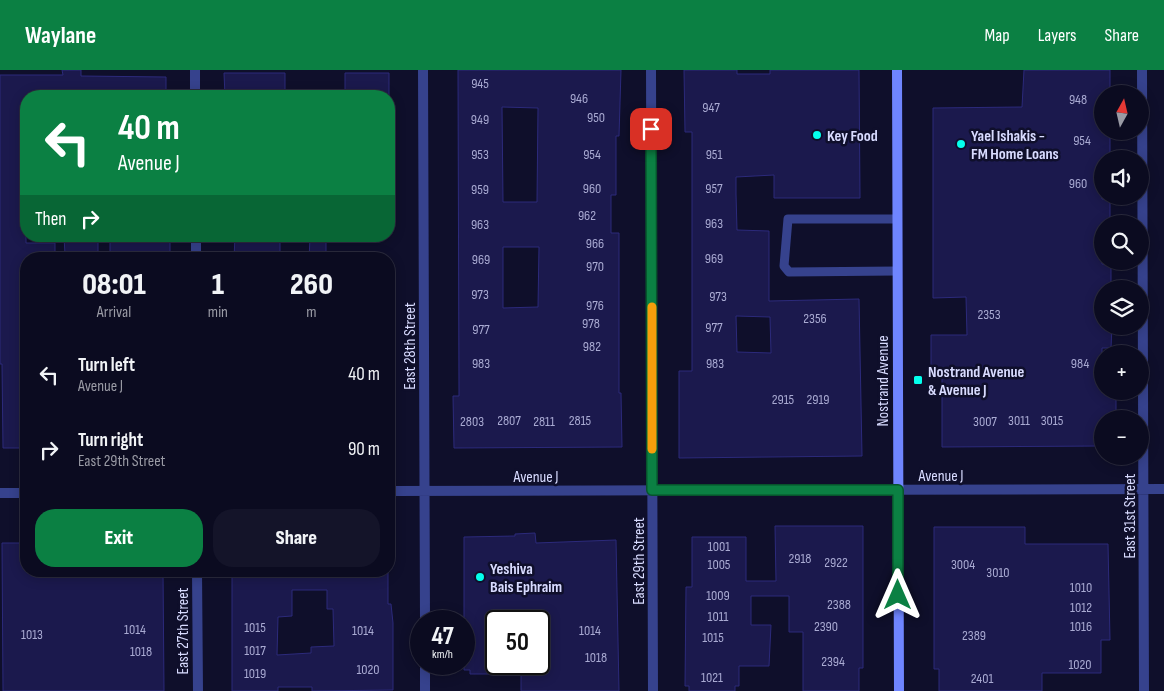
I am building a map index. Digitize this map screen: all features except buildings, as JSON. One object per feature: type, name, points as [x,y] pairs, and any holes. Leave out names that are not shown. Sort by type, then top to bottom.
[{"type":"main road","name":"Nostrand Avenue","points":[[896,70],[899,691]]},
{"type":"street","points":[[195,70],[196,90]]},
{"type":"street","name":"East 28th Street","points":[[423,70],[425,610]]},
{"type":"street","name":"East 29th Street","points":[[651,70],[653,691]]},
{"type":"street","name":"East 31st Street","points":[[1142,70],[1144,691]]},
{"type":"street","name":"Avenue J","points":[[395,492],[1164,489]]},
{"type":"street","points":[[0,493],[20,493]]},
{"type":"street","name":"East 27th Street","points":[[197,577],[198,691]]},
{"type":"street","points":[[425,675],[425,691]]},
{"type":"lane","points":[[897,219],[788,219],[784,266],[789,272],[897,271]]},
{"type":"slow traffic","points":[[652,307],[652,449]]},
{"type":"place","name":"Key Food","points":[[817,135]]},
{"type":"place","name":"Yael Ishakis - FM Home Loans","points":[[961,144]]},
{"type":"place","name":"Nostrand Avenue & Avenue J","points":[[918,380]]},
{"type":"place","name":"Yeshiva Bais Ephraim","points":[[480,577]]},
{"type":"route","points":[[651,129],[652,490],[898,490],[898,595]]}]
